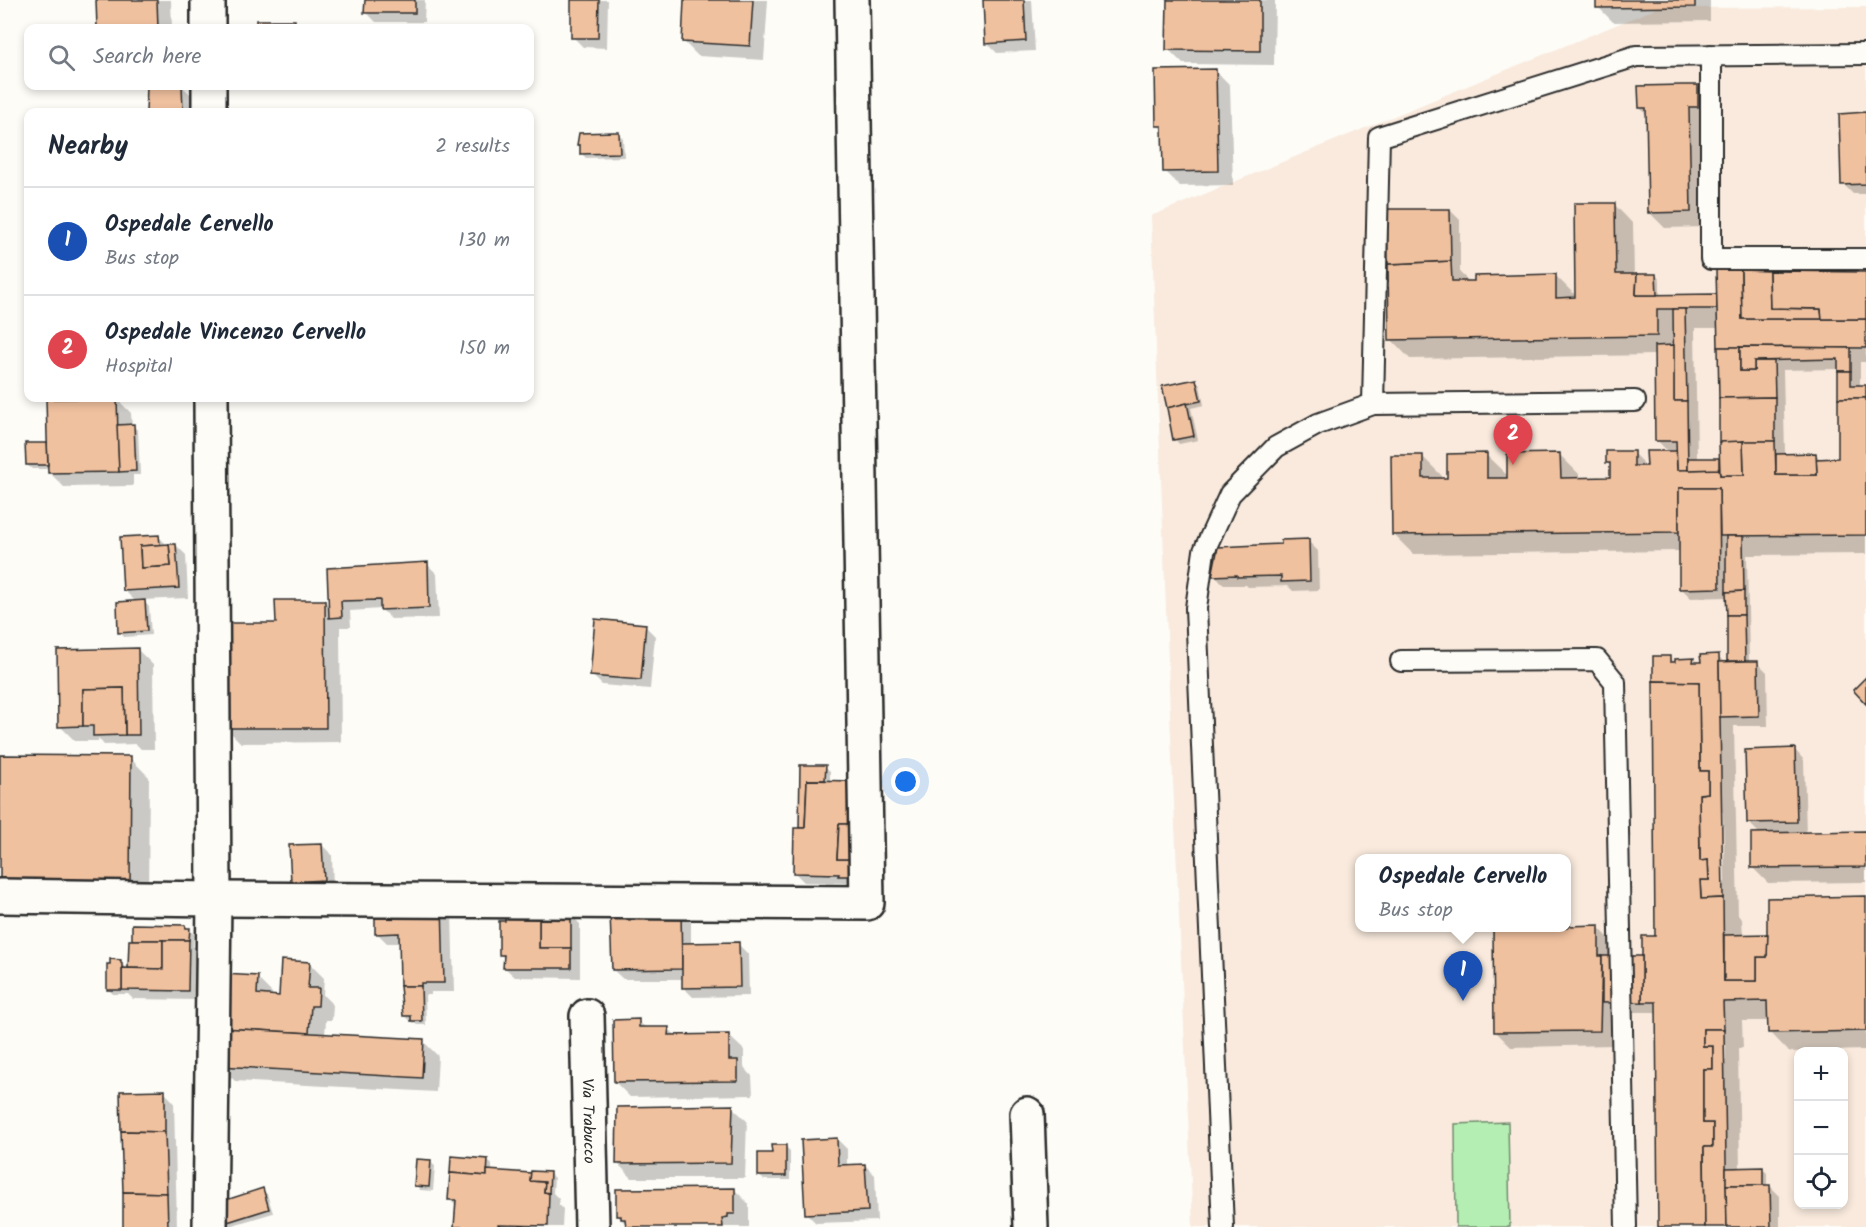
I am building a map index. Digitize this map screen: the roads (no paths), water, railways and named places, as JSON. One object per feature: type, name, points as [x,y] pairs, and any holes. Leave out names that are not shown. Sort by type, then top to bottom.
[{"type":"street","points":[[208,0],[208,24]]},
{"type":"street","points":[[0,896],[867,903],[852,0]]},
{"type":"street","points":[[209,90],[209,108]]},
{"type":"street","points":[[210,1227],[214,899],[211,402]]},
{"type":"street","name":"Via Trabucco","points":[[587,1016],[592,1227]]},
{"type":"street","points":[[1027,1114],[1031,1227]]},
{"type":"lane","points":[[1373,404],[1379,137],[1636,56],[1866,54]]},
{"type":"lane","points":[[1711,55],[1711,259],[1866,259]]},
{"type":"lane","points":[[1223,1227],[1196,608],[1204,551],[1230,494],[1276,447],[1317,424],[1373,404],[1635,401]]},
{"type":"lane","points":[[1401,661],[1597,660],[1615,682],[1626,1227]]},
{"type":"place","name":"Ospedale Vincenzo Cervello","points":[[1513,465]]},
{"type":"place","name":"Ospedale Cervello","points":[[1463,1001]]}]
